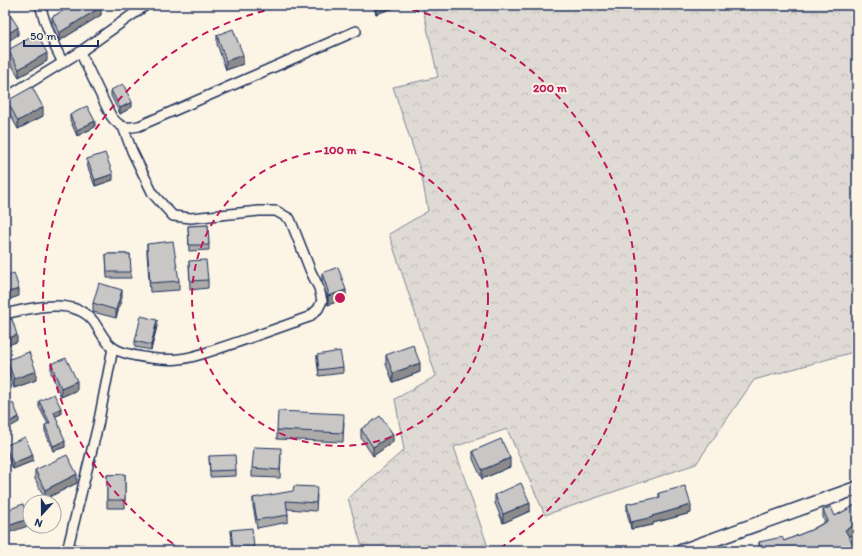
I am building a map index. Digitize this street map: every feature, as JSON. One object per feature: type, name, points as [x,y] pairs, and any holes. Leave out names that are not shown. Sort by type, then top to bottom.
[{"type":"main road","points":[[682,551],[857,488]]},
{"type":"street","points":[[40,5],[46,27],[63,63]]},
{"type":"street","points":[[5,98],[80,52],[146,5]]},
{"type":"street","points":[[80,52],[111,116],[116,123],[123,127],[130,128],[139,126],[356,31]]},
{"type":"street","points":[[5,314],[30,308],[52,306],[70,307],[84,312],[93,320],[105,339],[113,348],[123,352],[153,358],[179,359],[196,356],[309,317],[318,309],[322,301],[319,288],[290,219],[276,211],[259,211],[191,218],[173,216],[153,194],[132,151],[123,127]]},
{"type":"street","points":[[67,551],[98,425],[113,348]]},
{"type":"green space","points":[[422,5],[857,5],[857,351],[754,380],[696,464],[545,515],[507,429],[454,447],[488,547],[472,551],[363,551],[348,498],[404,450],[395,399],[436,376],[389,234],[428,211],[421,172],[393,87],[438,77]]},
{"type":"building","points":[[63,5],[100,5],[101,7],[59,33],[52,17],[66,9]]},
{"type":"building","points":[[7,10],[18,27],[5,36],[5,12]]},
{"type":"building","points":[[233,29],[243,55],[226,61],[217,35]]},
{"type":"building","points":[[37,34],[47,53],[19,69],[8,50]]},
{"type":"building","points":[[123,84],[132,102],[120,108],[111,90]]},
{"type":"building","points":[[32,87],[43,107],[18,121],[7,101]]},
{"type":"building","points":[[87,106],[95,121],[77,130],[70,115]]},
{"type":"building","points":[[105,153],[113,174],[95,180],[87,159]]},
{"type":"building","points":[[208,225],[209,245],[189,245],[188,226]]},
{"type":"building","points":[[173,241],[179,281],[150,283],[147,244]]},
{"type":"building","points":[[106,254],[130,254],[131,272],[107,272]]},
{"type":"building","points":[[206,260],[208,280],[190,281],[189,261]]},
{"type":"building","points":[[338,267],[346,290],[328,296],[328,291],[322,273]]},
{"type":"building","points":[[14,273],[19,289],[5,293],[5,276]]},
{"type":"building","points":[[99,283],[122,290],[116,310],[93,303]]},
{"type":"building","points":[[141,316],[157,320],[151,345],[135,341]]},
{"type":"building","points":[[12,319],[17,335],[5,339],[5,322]]},
{"type":"building","points":[[413,345],[420,363],[393,373],[386,355]]},
{"type":"building","points":[[340,351],[343,367],[319,370],[317,355]]},
{"type":"building","points":[[29,352],[36,371],[14,379],[7,360]]},
{"type":"building","points":[[66,358],[77,381],[61,388],[51,364]]},
{"type":"building","points":[[54,394],[61,408],[54,412],[65,441],[53,446],[45,425],[50,423],[39,401]]},
{"type":"building","points":[[13,403],[19,417],[5,424],[5,407]]},
{"type":"building","points":[[278,411],[344,414],[343,433],[277,430]]},
{"type":"building","points":[[380,416],[393,434],[373,447],[361,429]]},
{"type":"building","points":[[25,437],[33,455],[13,463],[5,446]]},
{"type":"building","points":[[501,439],[510,458],[482,470],[473,451]]},
{"type":"building","points":[[254,447],[281,448],[280,470],[252,468]]},
{"type":"building","points":[[67,455],[77,474],[45,490],[35,470]]},
{"type":"building","points":[[235,455],[236,470],[210,471],[209,456]]},
{"type":"building","points":[[125,474],[125,500],[107,500],[107,475]]},
{"type":"building","points":[[521,483],[530,503],[503,514],[495,495]]},
{"type":"building","points":[[294,486],[317,487],[316,503],[286,501],[288,515],[257,520],[253,498],[293,491]]},
{"type":"building","points":[[685,486],[691,505],[631,522],[627,504],[660,497],[659,493]]},
{"type":"building","points":[[22,504],[22,521],[5,527],[5,511]]},
{"type":"building","points":[[857,504],[857,524],[845,530],[857,551],[759,551],[761,550],[759,542],[782,537],[784,541],[828,521],[823,510],[831,507],[835,516]]},
{"type":"building","points":[[252,528],[254,547],[233,549],[231,530]]},
{"type":"building","points":[[73,544],[90,546],[90,551],[72,551]]},
{"type":"building","points":[[41,550],[41,551],[22,551]]}]
